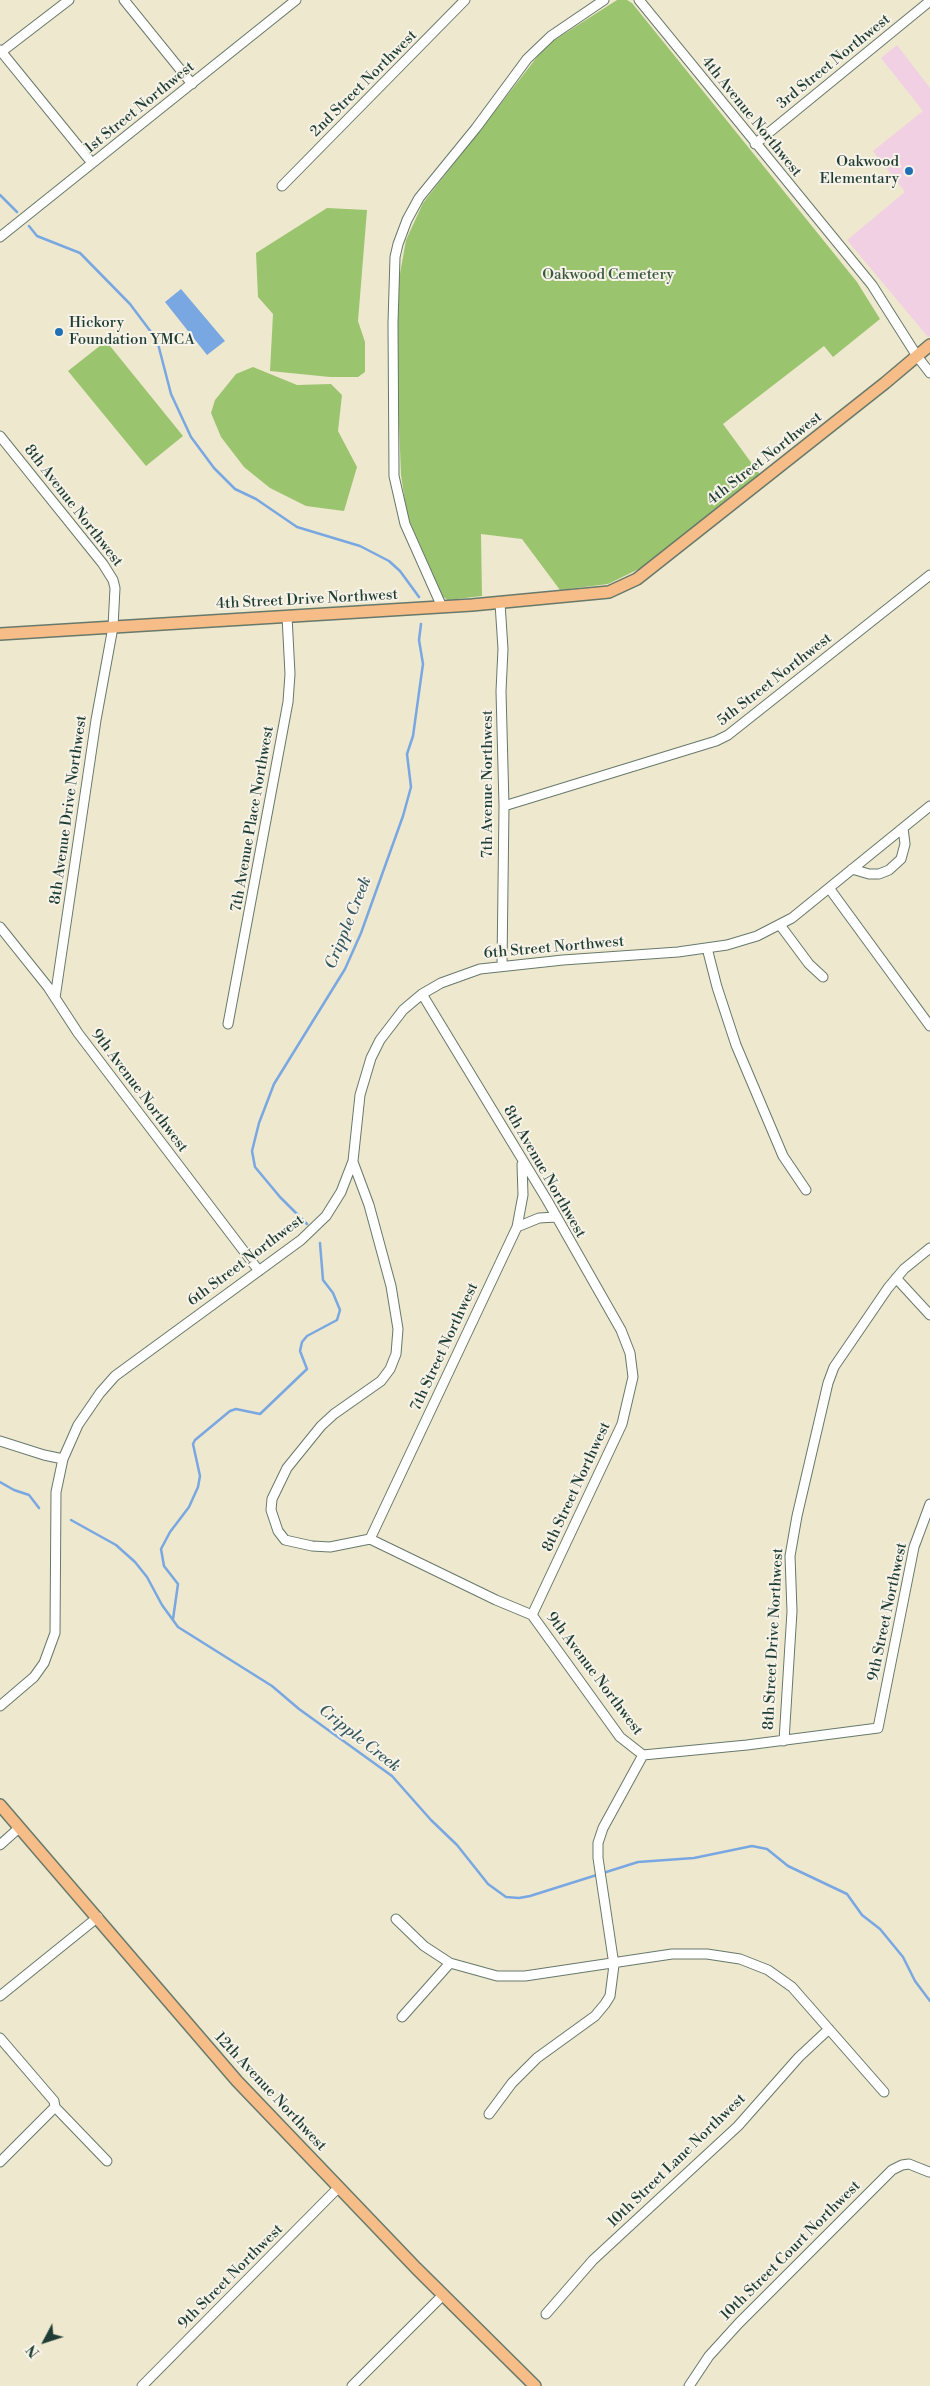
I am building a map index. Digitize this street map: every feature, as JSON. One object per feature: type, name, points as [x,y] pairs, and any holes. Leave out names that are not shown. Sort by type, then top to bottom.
[{"type":"main road","name":"4th Street Northwest","points":[[614,590],[637,579],[683,544],[930,345]]},
{"type":"main road","name":"4th Street Drive Northwest","points":[[0,634],[500,603],[597,595],[614,590]]},
{"type":"main road","name":"12th Avenue Northwest","points":[[0,1805],[237,2081],[443,2295],[535,2386]]},
{"type":"street","points":[[69,0],[0,52],[92,163]]},
{"type":"street","points":[[124,0],[192,84]]},
{"type":"street","name":"1st Street Northwest","points":[[0,237],[296,0]]},
{"type":"street","name":"2nd Street Northwest","points":[[282,186],[465,0]]},
{"type":"street","points":[[442,607],[402,514],[394,476],[395,257],[402,232],[419,198],[527,59],[551,36],[604,0]]},
{"type":"street","name":"4th Avenue Northwest","points":[[639,0],[872,285],[930,373]]},
{"type":"street","name":"3rd Street Northwest","points":[[755,144],[930,1]]},
{"type":"street","name":"8th Avenue Northwest","points":[[0,436],[109,572],[115,588],[113,627]]},
{"type":"street","name":"5th Street Northwest","points":[[504,806],[681,752],[728,735],[930,575]]},
{"type":"street","name":"7th Avenue Northwest","points":[[500,603],[503,649],[501,700],[504,806],[502,966]]},
{"type":"street","name":"7th Avenue Place Northwest","points":[[228,1024],[288,702],[290,674],[287,616]]},
{"type":"street","name":"8th Avenue Drive Northwest","points":[[55,998],[96,720],[113,627]]},
{"type":"street","name":"6th Street Northwest","points":[[0,1706],[34,1677],[44,1663],[55,1633],[56,1492],[63,1459],[71,1439],[86,1412],[115,1376],[300,1240],[326,1216],[341,1192],[353,1161],[360,1095],[371,1058],[391,1024],[422,994],[460,974],[502,966],[707,948],[742,941],[780,925],[930,806]]},
{"type":"street","points":[[852,869],[869,874],[879,874],[889,870],[901,860],[905,844],[903,828]]},
{"type":"street","points":[[829,888],[930,1026]]},
{"type":"street","points":[[780,925],[804,958],[823,977]]},
{"type":"street","name":"9th Avenue Northwest","points":[[0,927],[259,1271]]},
{"type":"street","points":[[707,948],[717,988],[736,1045],[783,1156],[806,1190]]},
{"type":"street","name":"8th Avenue Northwest","points":[[422,994],[433,1008],[621,1330],[627,1343],[632,1367]]},
{"type":"street","points":[[353,1161],[369,1205],[391,1286],[398,1342],[390,1369],[381,1381],[334,1414],[298,1453],[276,1488],[271,1510],[278,1531],[285,1540],[330,1547],[370,1539]]},
{"type":"street","name":"7th Street Northwest","points":[[370,1539],[517,1227],[523,1195],[522,1162]]},
{"type":"street","points":[[517,1227],[538,1218],[556,1217]]},
{"type":"street","name":"8th Street Drive Northwest","points":[[784,1741],[792,1611],[790,1556],[824,1395],[834,1367],[896,1278],[930,1248]]},
{"type":"street","points":[[896,1278],[930,1315]]},
{"type":"street","name":"8th Street Northwest","points":[[532,1615],[618,1435],[629,1398],[632,1367]]},
{"type":"street","points":[[0,1441],[44,1456],[63,1459]]},
{"type":"street","name":"9th Street Northwest","points":[[878,1728],[914,1547],[930,1504]]},
{"type":"street","name":"9th Avenue Northwest","points":[[370,1539],[496,1600],[532,1615],[620,1737],[643,1755],[784,1741],[878,1728]]},
{"type":"street","points":[[489,2114],[512,2084],[537,2058],[602,2009],[610,1996],[613,1962],[598,1858],[598,1843],[603,1828],[643,1755]]},
{"type":"street","points":[[0,1844],[19,1828]]},
{"type":"street","points":[[0,1996],[98,1917]]},
{"type":"street","points":[[396,1919],[424,1946],[450,1963],[483,1974],[518,1976],[690,1953],[740,1959],[768,1970],[783,1980],[804,1999],[884,2092]]},
{"type":"street","points":[[402,2017],[450,1963]]},
{"type":"street","name":"10th Street Lane Northwest","points":[[546,2314],[593,2260],[738,2126],[799,2057],[829,2029]]},
{"type":"street","points":[[0,2038],[54,2101],[56,2107],[107,2161]]},
{"type":"street","points":[[0,2162],[56,2107]]},
{"type":"street","name":"10th Street Court Northwest","points":[[689,2386],[709,2356],[739,2323],[892,2170],[909,2164],[929,2172]]},
{"type":"street","name":"9th Street Northwest","points":[[142,2386],[339,2187]]},
{"type":"street","points":[[352,2386],[443,2295]]},
{"type":"shaded area","name":"Oakwood Elementary","points":[[897,45],[930,88],[930,336],[928,337],[847,240],[905,192],[873,151],[923,111],[881,58]]},
{"type":"green space","name":"Oakwood Cemetery","points":[[617,0],[627,0],[632,3],[857,282],[880,319],[833,357],[824,346],[723,424],[761,476],[731,496],[649,564],[608,584],[560,590],[522,539],[481,534],[482,596],[448,600],[443,597],[407,515],[401,475],[398,398],[398,285],[406,240],[423,203],[541,52],[553,41]]},
{"type":"green space","points":[[327,208],[367,210],[358,321],[365,342],[365,372],[358,377],[330,377],[270,371],[273,314],[258,297],[256,253]]},
{"type":"green space","points":[[106,341],[183,436],[146,466],[68,371]]},
{"type":"green space","points":[[253,367],[297,385],[331,384],[342,395],[338,431],[357,467],[344,511],[306,506],[270,488],[244,467],[221,437],[211,413],[215,400],[236,374]]},
{"type":"water","points":[[181,289],[225,341],[207,355],[165,302]]},
{"type":"waterway","name":"Cripple Creek","points":[[0,195],[17,212]]},
{"type":"waterway","name":"Cripple Creek","points":[[29,226],[37,236],[80,253],[130,304],[157,340],[171,394],[191,437],[214,468],[235,489],[256,499],[297,527],[360,546],[389,561],[400,571],[419,597]]},
{"type":"waterway","name":"Cripple Creek","points":[[307,1224],[280,1197],[255,1167],[252,1151],[259,1123],[274,1084],[345,969],[361,933],[403,816],[411,787],[407,754],[413,736],[423,664],[419,640],[421,624]]},
{"type":"waterway","name":"Cripple Creek","points":[[173,1619],[178,1584],[164,1566],[161,1549],[170,1532],[189,1507],[198,1487],[200,1476],[193,1444],[195,1440],[230,1411],[236,1409],[260,1414],[307,1369],[300,1351],[302,1342],[307,1336],[337,1320],[340,1310],[333,1293],[323,1280],[320,1243]]},
{"type":"waterway","points":[[0,1482],[14,1490],[29,1495],[39,1508]]},
{"type":"waterway","name":"Cripple Creek","points":[[71,1520],[116,1545],[135,1562],[147,1577],[162,1605],[178,1627],[272,1686],[299,1709],[392,1776],[431,1820],[457,1845],[488,1884],[506,1897],[519,1898],[530,1896],[638,1862],[694,1858],[752,1846],[767,1849],[788,1866],[847,1894],[862,1915],[880,1929],[903,1957],[915,1981],[930,2001]]},
{"type":"place","name":"Oakwood Elementary","points":[[909,171]]},
{"type":"place","name":"Hickory Foundation YMCA","points":[[59,332]]}]
